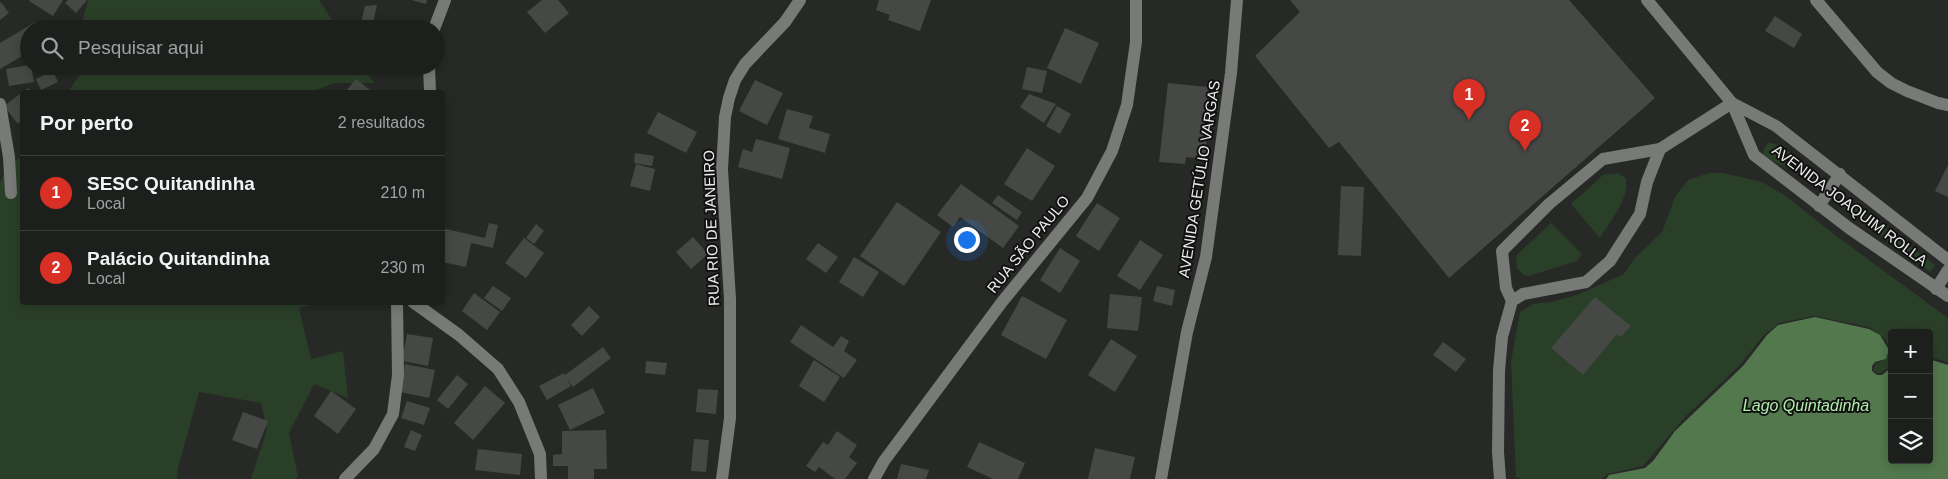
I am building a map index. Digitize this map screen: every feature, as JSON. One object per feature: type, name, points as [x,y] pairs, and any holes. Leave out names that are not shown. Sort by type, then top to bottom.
[{"type":"street","points":[[437,20],[445,0]]},
{"type":"street","name":"RUA RIO DE JANEIRO","points":[[722,479],[730,418],[730,299],[722,169],[725,116],[735,80],[745,64],[786,22],[800,0]]},
{"type":"street","name":"RUA SÃO PAULO","points":[[874,479],[884,461],[1002,302],[1087,198],[1112,151],[1127,105],[1136,42],[1136,0]]},
{"type":"street","name":"AVENIDA GETÚLIO VARGAS","points":[[1162,479],[1187,332],[1206,257],[1232,74],[1237,0]]},
{"type":"street","name":"AVENIDA JOAQUIM ROLLA","points":[[1647,0],[1732,103],[1754,155],[1819,206],[1948,296]]},
{"type":"street","points":[[1816,0],[1877,72],[1891,83],[1907,91],[1938,104],[1948,106]]},
{"type":"street","points":[[429,75],[430,90]]},
{"type":"street","points":[[1500,479],[1498,452],[1499,371],[1502,337],[1512,301],[1506,288],[1502,251],[1549,204],[1603,159],[1660,149],[1732,103]]},
{"type":"street","name":"AVENIDA JOAQUIM ROLLA","points":[[1732,103],[1776,126],[1948,260]]},
{"type":"street","points":[[0,104],[9,157],[12,193]]},
{"type":"street","points":[[1512,301],[1523,294],[1586,282],[1610,261],[1640,214],[1647,182],[1660,149]]},
{"type":"street","points":[[1819,206],[1840,174]]},
{"type":"street","points":[[1936,289],[1948,270]]},
{"type":"street","points":[[345,479],[374,448],[393,414],[398,375],[397,305]]},
{"type":"street","points":[[417,305],[459,335],[498,369],[519,402],[540,454],[541,479]]},
{"type":"shaded area","points":[[88,0],[319,0],[332,20],[83,20]]},
{"type":"shaded area","points":[[79,75],[369,75],[374,83],[334,83],[316,90],[69,90]]},
{"type":"shaded area","points":[[1768,143],[1788,151],[1820,180],[1819,182],[1768,159],[1763,154],[1764,148]]},
{"type":"shaded area","points":[[20,158],[20,305],[309,305],[299,308],[311,359],[343,351],[348,398],[314,384],[289,433],[298,477],[295,479],[251,479],[267,430],[261,403],[199,392],[178,468],[177,479],[0,479],[0,182],[10,163]]},
{"type":"shaded area","points":[[1617,173],[1626,178],[1625,194],[1618,210],[1600,238],[1571,204],[1603,175]]},
{"type":"shaded area","points":[[1709,173],[1723,173],[1762,182],[1783,194],[1835,235],[1948,318],[1948,362],[1933,358],[1933,329],[1888,329],[1888,345],[1885,339],[1869,327],[1814,316],[1779,323],[1763,336],[1741,364],[1686,416],[1643,466],[1607,474],[1602,479],[1522,479],[1516,477],[1511,362],[1520,312],[1533,304],[1551,302],[1577,295],[1624,274],[1634,259],[1662,232],[1675,197],[1688,180]]},
{"type":"shaded area","points":[[1842,196],[1935,265],[1930,272],[1837,203]]},
{"type":"shaded area","points":[[1551,223],[1582,254],[1577,261],[1529,276],[1524,275],[1517,268],[1516,256]]},
{"type":"shaded area","points":[[1888,354],[1888,368],[1878,374],[1873,370],[1876,363],[1886,358]]},
{"type":"water","name":"Lago Quintadinha","points":[[1815,317],[1869,329],[1880,335],[1888,348],[1888,353],[1886,359],[1875,362],[1872,366],[1872,371],[1877,375],[1882,375],[1888,370],[1888,464],[1933,464],[1933,360],[1948,365],[1948,479],[1606,479],[1609,475],[1645,468],[1653,461],[1675,431],[1743,366],[1767,335],[1778,325]]},
{"type":"building","points":[[30,0],[63,0],[53,16]]},
{"type":"building","points":[[68,0],[87,0],[76,13],[65,3]]},
{"type":"building","points":[[411,0],[427,0],[426,4]]},
{"type":"building","points":[[542,0],[558,0],[569,13],[545,33],[527,12]]},
{"type":"building","points":[[879,0],[931,0],[920,31],[888,20],[890,15],[876,10]]},
{"type":"building","points":[[1290,0],[1569,0],[1655,98],[1449,278],[1339,142],[1329,148],[1255,56],[1300,12]]},
{"type":"building","points":[[0,3],[9,13],[0,20]]},
{"type":"building","points":[[377,5],[374,20],[362,20],[365,6]]},
{"type":"building","points":[[1775,16],[1802,34],[1794,48],[1765,31]]},
{"type":"building","points":[[1065,28],[1099,43],[1081,84],[1047,68]]},
{"type":"building","points":[[20,31],[20,57],[0,69],[0,43]]},
{"type":"building","points":[[20,67],[20,75],[33,75],[34,82],[9,86],[6,69]]},
{"type":"building","points":[[1027,67],[1047,71],[1042,93],[1022,89]]},
{"type":"building","points":[[44,75],[55,75],[58,82],[41,90],[36,79]]},
{"type":"building","points":[[356,79],[370,90],[347,90]]},
{"type":"building","points":[[755,80],[783,93],[767,125],[739,111]]},
{"type":"building","points":[[1168,83],[1208,87],[1204,124],[1208,125],[1205,159],[1186,157],[1185,164],[1159,162]]},
{"type":"building","points":[[20,94],[20,122],[18,124],[4,106]]},
{"type":"building","points":[[1029,94],[1056,104],[1044,123],[1020,107]]},
{"type":"building","points":[[1057,106],[1071,114],[1060,134],[1046,126]]},
{"type":"building","points":[[787,109],[813,116],[809,128],[830,134],[825,153],[778,139]]},
{"type":"building","points":[[658,112],[697,132],[686,153],[647,133]]},
{"type":"building","points":[[756,139],[790,148],[782,179],[738,167],[743,149],[752,152]]},
{"type":"building","points":[[1027,148],[1055,166],[1032,201],[1004,184]]},
{"type":"building","points":[[635,153],[654,156],[652,166],[634,163]]},
{"type":"building","points":[[636,164],[655,169],[650,191],[630,186]]},
{"type":"building","points":[[1948,165],[1948,197],[1935,191]]},
{"type":"building","points":[[961,184],[1019,226],[1003,248],[960,217],[953,227],[937,215]]},
{"type":"building","points":[[1341,186],[1364,187],[1361,256],[1338,255]]},
{"type":"building","points":[[998,195],[1022,212],[1017,220],[992,203]]},
{"type":"building","points":[[897,202],[941,232],[904,286],[860,256]]},
{"type":"building","points":[[1097,203],[1120,218],[1099,251],[1076,236]]},
{"type":"building","points":[[489,223],[498,225],[493,248],[471,243],[466,267],[445,263],[445,229],[485,238]]},
{"type":"building","points":[[536,224],[544,231],[534,244],[526,238]]},
{"type":"building","points":[[693,237],[708,254],[691,269],[676,252]]},
{"type":"building","points":[[524,238],[544,253],[526,278],[505,263]]},
{"type":"building","points":[[1140,240],[1163,255],[1140,290],[1117,276]]},
{"type":"building","points":[[818,243],[838,257],[826,273],[806,259]]},
{"type":"building","points":[[1060,248],[1080,261],[1060,293],[1040,280]]},
{"type":"building","points":[[854,257],[879,272],[863,297],[839,282]]},
{"type":"building","points":[[493,286],[511,298],[502,311],[484,298]]},
{"type":"building","points":[[1157,286],[1175,290],[1172,306],[1153,301]]},
{"type":"building","points":[[474,293],[500,312],[487,330],[462,311]]},
{"type":"building","points":[[1110,294],[1142,297],[1138,331],[1107,328]]},
{"type":"building","points":[[1022,296],[1067,320],[1046,359],[1001,335]]},
{"type":"building","points":[[1595,297],[1631,326],[1621,337],[1617,334],[1583,375],[1551,348]]},
{"type":"building","points":[[589,306],[600,317],[582,336],[571,325]]},
{"type":"building","points":[[801,325],[833,347],[841,336],[849,341],[844,351],[857,360],[844,378],[790,342]]},
{"type":"building","points":[[407,334],[433,338],[428,366],[402,361]]},
{"type":"building","points":[[1111,339],[1137,356],[1115,392],[1088,375]]},
{"type":"building","points":[[1443,342],[1466,359],[1456,372],[1433,355]]},
{"type":"building","points":[[603,347],[611,358],[573,387],[566,378],[571,386],[547,400],[539,386],[564,373],[565,375]]},
{"type":"building","points":[[814,360],[840,377],[824,402],[799,386]]},
{"type":"building","points":[[646,361],[667,363],[665,375],[645,373]]},
{"type":"building","points":[[405,364],[435,370],[429,398],[400,392]]},
{"type":"building","points":[[457,375],[468,384],[448,409],[437,400]]},
{"type":"building","points":[[485,386],[505,403],[473,440],[454,423]]},
{"type":"building","points":[[593,388],[605,413],[570,430],[558,405]]},
{"type":"building","points":[[698,389],[718,390],[716,414],[696,412]]},
{"type":"building","points":[[331,391],[356,409],[338,434],[314,416]]},
{"type":"building","points":[[407,401],[430,408],[424,425],[401,418]]},
{"type":"building","points":[[243,412],[268,421],[257,449],[232,440]]},
{"type":"building","points":[[411,430],[422,435],[415,451],[404,447]]},
{"type":"building","points":[[606,430],[607,469],[594,469],[594,479],[568,479],[568,466],[553,466],[553,455],[562,454],[562,431]]},
{"type":"building","points":[[837,431],[857,445],[849,457],[857,463],[845,479],[835,479],[819,467],[815,472],[806,466],[823,442],[828,445]]},
{"type":"building","points":[[694,439],[709,440],[706,472],[691,471]]},
{"type":"building","points":[[979,442],[1025,463],[1018,479],[993,479],[967,467]]},
{"type":"building","points":[[1095,448],[1135,457],[1130,479],[1088,479]]},
{"type":"building","points":[[478,449],[522,454],[520,475],[475,470]]},
{"type":"building","points":[[901,464],[929,470],[926,479],[897,479]]},
{"type":"place","name":"SESC Quitandinha","points":[[1469,120]]},
{"type":"place","name":"Palácio Quitandinha","points":[[1525,151]]}]
